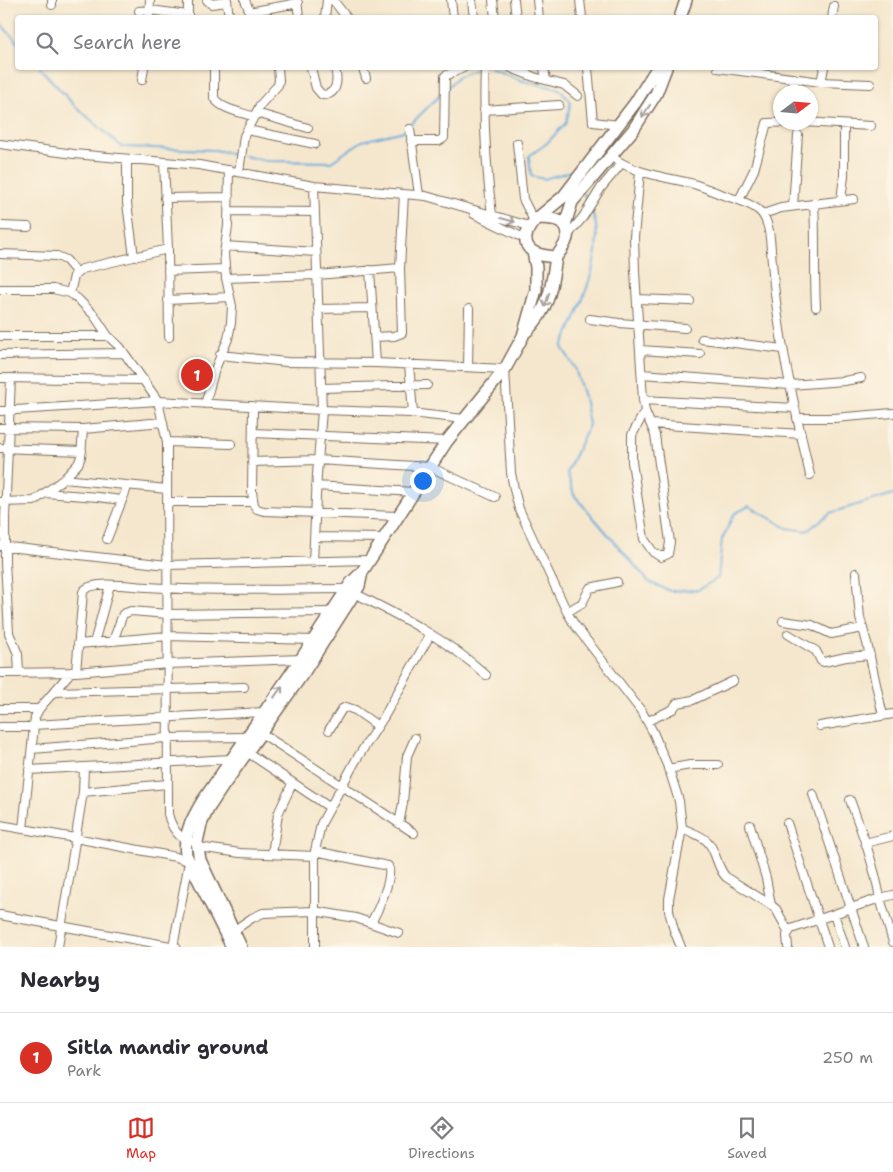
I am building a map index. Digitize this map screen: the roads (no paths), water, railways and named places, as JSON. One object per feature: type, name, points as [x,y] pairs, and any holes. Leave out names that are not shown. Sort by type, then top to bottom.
[{"type":"street","points":[[149,14],[150,0]]},
{"type":"street","points":[[188,0],[188,15]]},
{"type":"street","points":[[207,0],[211,4],[227,1],[229,15]]},
{"type":"street","points":[[245,0],[250,14],[297,1],[299,15]]},
{"type":"street","points":[[325,15],[327,0]]},
{"type":"street","points":[[333,0],[344,15]]},
{"type":"street","points":[[451,0],[453,15]]},
{"type":"street","points":[[472,0],[474,15]]},
{"type":"street","points":[[493,0],[495,15]]},
{"type":"street","points":[[514,0],[516,15]]},
{"type":"street","points":[[536,0],[538,15]]},
{"type":"street","points":[[580,0],[582,15]]},
{"type":"street","points":[[681,15],[686,0]]},
{"type":"street","points":[[832,15],[834,6]]},
{"type":"street","points":[[139,11],[149,14],[168,15]]},
{"type":"street","points":[[142,80],[144,70]]},
{"type":"street","points":[[214,70],[214,98],[224,106],[308,128]]},
{"type":"street","points":[[239,172],[246,133],[255,115],[278,84],[278,70]]},
{"type":"street","points":[[312,70],[319,93],[327,95],[333,92],[336,87],[335,70]]},
{"type":"street","points":[[364,70],[366,78]]},
{"type":"street","points":[[412,141],[439,140],[444,138],[445,76],[456,70]]},
{"type":"street","points":[[484,70],[488,183],[492,215]]},
{"type":"street","points":[[521,70],[564,85],[578,96]]},
{"type":"street","points":[[544,70],[546,80]]},
{"type":"street","points":[[588,70],[593,122],[619,125]]},
{"type":"street","points":[[241,947],[195,861],[186,855],[186,840],[191,821],[231,759],[302,659],[332,612],[350,591],[359,586],[362,572],[369,560],[447,441],[505,369],[523,336],[541,315],[552,286],[556,257],[567,242],[567,199],[583,171],[635,103],[655,70]]},
{"type":"street","points":[[567,230],[584,217],[633,130],[656,94],[665,70]]},
{"type":"street","points":[[732,70],[821,82],[870,84]]},
{"type":"street","points":[[789,70],[792,85]]},
{"type":"street","points":[[821,82],[824,70]]},
{"type":"street","points":[[484,110],[559,105]]},
{"type":"street","points":[[739,200],[754,170],[767,123],[773,123]]},
{"type":"street","points":[[818,123],[871,126]]},
{"type":"street","points":[[841,200],[844,176],[844,125]]},
{"type":"street","points":[[410,129],[419,195]]},
{"type":"street","points":[[246,133],[315,144]]},
{"type":"street","points":[[793,206],[798,135]]},
{"type":"street","points":[[517,143],[523,199],[532,223]]},
{"type":"street","points":[[0,144],[74,154],[199,165],[314,186],[419,195],[492,215],[532,223],[567,199],[616,160]]},
{"type":"street","points":[[127,159],[127,203],[134,257]]},
{"type":"street","points":[[616,160],[640,172],[695,185],[739,200],[763,214],[770,240],[773,281],[783,349],[810,475]]},
{"type":"street","points":[[164,162],[169,337]]},
{"type":"street","points":[[205,404],[220,355],[228,338],[231,323],[232,306],[225,269],[225,246],[229,211],[229,170]]},
{"type":"street","points":[[640,172],[634,238],[636,299],[643,400],[645,411],[655,435],[670,542],[668,554],[661,557],[653,552],[644,538],[632,462],[632,435],[645,411]]},
{"type":"street","points":[[313,562],[322,410],[314,186]]},
{"type":"street","points":[[374,336],[394,336],[402,333],[400,268],[404,194]]},
{"type":"street","points":[[165,198],[229,197]]},
{"type":"street","points":[[763,214],[793,206],[854,199]]},
{"type":"street","points":[[814,203],[816,307]]},
{"type":"street","points":[[454,204],[526,239]]},
{"type":"street","points":[[229,211],[315,212]]},
{"type":"street","points":[[523,336],[536,290],[536,267],[533,252],[526,239],[532,223],[539,218],[544,218],[558,221],[567,230]]},
{"type":"street","points":[[0,226],[28,227]]},
{"type":"street","points":[[225,246],[316,252]]},
{"type":"street","points":[[70,294],[74,276],[90,267],[168,250]]},
{"type":"street","points":[[533,252],[556,257]]},
{"type":"street","points":[[0,254],[57,256],[66,260],[77,273]]},
{"type":"street","points":[[226,278],[317,275],[400,268]]},
{"type":"street","points":[[168,271],[225,269]]},
{"type":"street","points":[[370,270],[376,362]]},
{"type":"street","points":[[0,288],[53,289],[70,294],[94,315],[158,401],[167,442],[168,690],[166,738],[168,814],[170,822],[178,834],[186,840],[240,853],[315,853],[388,866],[390,874],[387,886],[371,923]]},
{"type":"street","points":[[168,300],[230,297]]},
{"type":"street","points":[[636,299],[690,301]]},
{"type":"street","points":[[318,309],[372,308]]},
{"type":"street","points":[[468,367],[469,308]]},
{"type":"street","points":[[590,318],[619,323],[685,328]]},
{"type":"street","points":[[0,336],[108,336]]},
{"type":"street","points":[[702,340],[783,349]]},
{"type":"street","points":[[640,350],[700,354]]},
{"type":"street","points":[[0,355],[124,353]]},
{"type":"street","points":[[220,355],[272,362],[376,362],[505,369]]},
{"type":"street","points":[[409,364],[413,413]]},
{"type":"street","points":[[505,369],[511,473],[520,509],[566,612],[648,721],[679,801],[682,828],[669,899],[671,921],[681,947]]},
{"type":"street","points":[[642,374],[790,385],[861,378]]},
{"type":"street","points":[[0,378],[144,380]]},
{"type":"street","points":[[11,378],[9,428],[4,448],[3,572],[10,638],[18,654],[19,673]]},
{"type":"street","points":[[321,388],[427,385]]},
{"type":"street","points":[[643,400],[795,408]]},
{"type":"street","points":[[0,411],[158,401],[413,413],[464,419]]},
{"type":"street","points":[[253,406],[252,492],[254,502],[259,511],[398,516]]},
{"type":"street","points":[[797,418],[834,418],[893,412]]},
{"type":"street","points":[[0,428],[83,429],[163,422]]},
{"type":"street","points":[[651,424],[801,434]]},
{"type":"street","points":[[3,502],[28,502],[39,498],[64,479],[78,464],[82,451],[83,429]]},
{"type":"street","points":[[253,433],[447,441]]},
{"type":"street","points":[[167,442],[231,444]]},
{"type":"street","points":[[4,448],[82,451]]},
{"type":"street","points":[[252,462],[318,460],[430,467],[494,497]]},
{"type":"street","points":[[64,479],[167,488]]},
{"type":"street","points":[[107,539],[128,485]]},
{"type":"street","points":[[316,486],[414,492]]},
{"type":"street","points":[[45,493],[98,496],[122,500]]},
{"type":"street","points":[[167,502],[254,502]]},
{"type":"street","points":[[314,537],[384,538]]},
{"type":"street","points":[[3,546],[167,565],[369,560]]},
{"type":"street","points":[[856,573],[859,610],[883,716]]},
{"type":"street","points":[[566,612],[582,603],[590,588],[617,582]]},
{"type":"street","points":[[23,829],[33,726],[39,709],[74,672],[83,592],[85,588],[94,584],[168,589],[350,591],[403,617],[466,657],[486,675]]},
{"type":"street","points":[[94,643],[110,585]]},
{"type":"street","points":[[0,915],[174,947],[195,861],[201,824],[208,809],[304,672],[350,591]]},
{"type":"street","points":[[113,641],[120,619],[127,612],[168,614],[332,612]]},
{"type":"street","points":[[783,621],[812,625],[831,634],[863,628]]},
{"type":"street","points":[[0,625],[9,625]]},
{"type":"street","points":[[315,947],[315,853],[321,824],[341,786],[378,726],[430,634]]},
{"type":"street","points":[[788,634],[816,652],[821,661],[824,662],[846,657],[870,655]]},
{"type":"street","points":[[78,644],[168,636],[314,640]]},
{"type":"street","points":[[0,673],[74,672],[168,664],[302,659]]},
{"type":"street","points":[[648,721],[673,709],[677,703],[693,700],[733,681]]},
{"type":"street","points":[[54,692],[244,687]]},
{"type":"street","points":[[328,730],[346,706],[378,726]]},
{"type":"street","points":[[0,709],[39,709]]},
{"type":"street","points":[[0,727],[264,712]]},
{"type":"street","points":[[820,726],[893,714]]},
{"type":"street","points":[[261,733],[414,833]]},
{"type":"street","points":[[32,749],[166,738],[246,737]]},
{"type":"street","points":[[399,824],[403,803],[407,756],[415,738]]},
{"type":"street","points":[[247,752],[292,784],[329,807]]},
{"type":"street","points":[[30,770],[231,759]]},
{"type":"street","points":[[668,769],[690,765],[718,765]]},
{"type":"street","points":[[58,947],[83,792],[84,768]]},
{"type":"street","points":[[83,792],[167,784]]},
{"type":"street","points":[[272,854],[278,814],[292,784]]},
{"type":"street","points":[[813,794],[864,947]]},
{"type":"street","points":[[850,800],[866,842],[893,942]]},
{"type":"street","points":[[787,822],[828,947]]},
{"type":"street","points":[[0,825],[195,861]]},
{"type":"street","points":[[750,825],[766,878],[771,905],[788,931],[788,947]]},
{"type":"street","points":[[682,828],[702,837],[708,842],[718,868],[726,877],[771,905]]},
{"type":"street","points":[[866,842],[893,836]]},
{"type":"street","points":[[195,861],[232,947]]},
{"type":"street","points":[[788,931],[797,926],[893,894]]},
{"type":"street","points":[[233,930],[263,913],[314,911],[342,914],[398,932]]},
{"type":"street","points":[[834,914],[845,947]]},
{"type":"waterway","points":[[0,23],[15,40]]},
{"type":"waterway","points":[[42,70],[74,105],[122,147],[215,150],[240,155]]},
{"type":"waterway","points":[[448,87],[459,76],[475,70]]},
{"type":"waterway","points":[[495,70],[523,81],[559,89],[571,102],[566,123],[546,144],[529,156],[531,176],[544,179],[572,171],[574,174]]},
{"type":"waterway","points":[[244,156],[267,161],[331,162],[362,141],[404,131],[441,94]]},
{"type":"waterway","points":[[584,194],[588,203]]},
{"type":"waterway","points":[[591,210],[596,225],[597,242],[590,279],[562,347],[575,368],[584,397],[589,425],[567,472],[574,495],[649,582],[670,591],[698,590],[718,578],[722,539],[734,514],[749,506],[787,528],[807,531],[830,513],[893,494]]},
{"type":"place","name":"Sitla mandir ground","points":[[197,375]]}]
